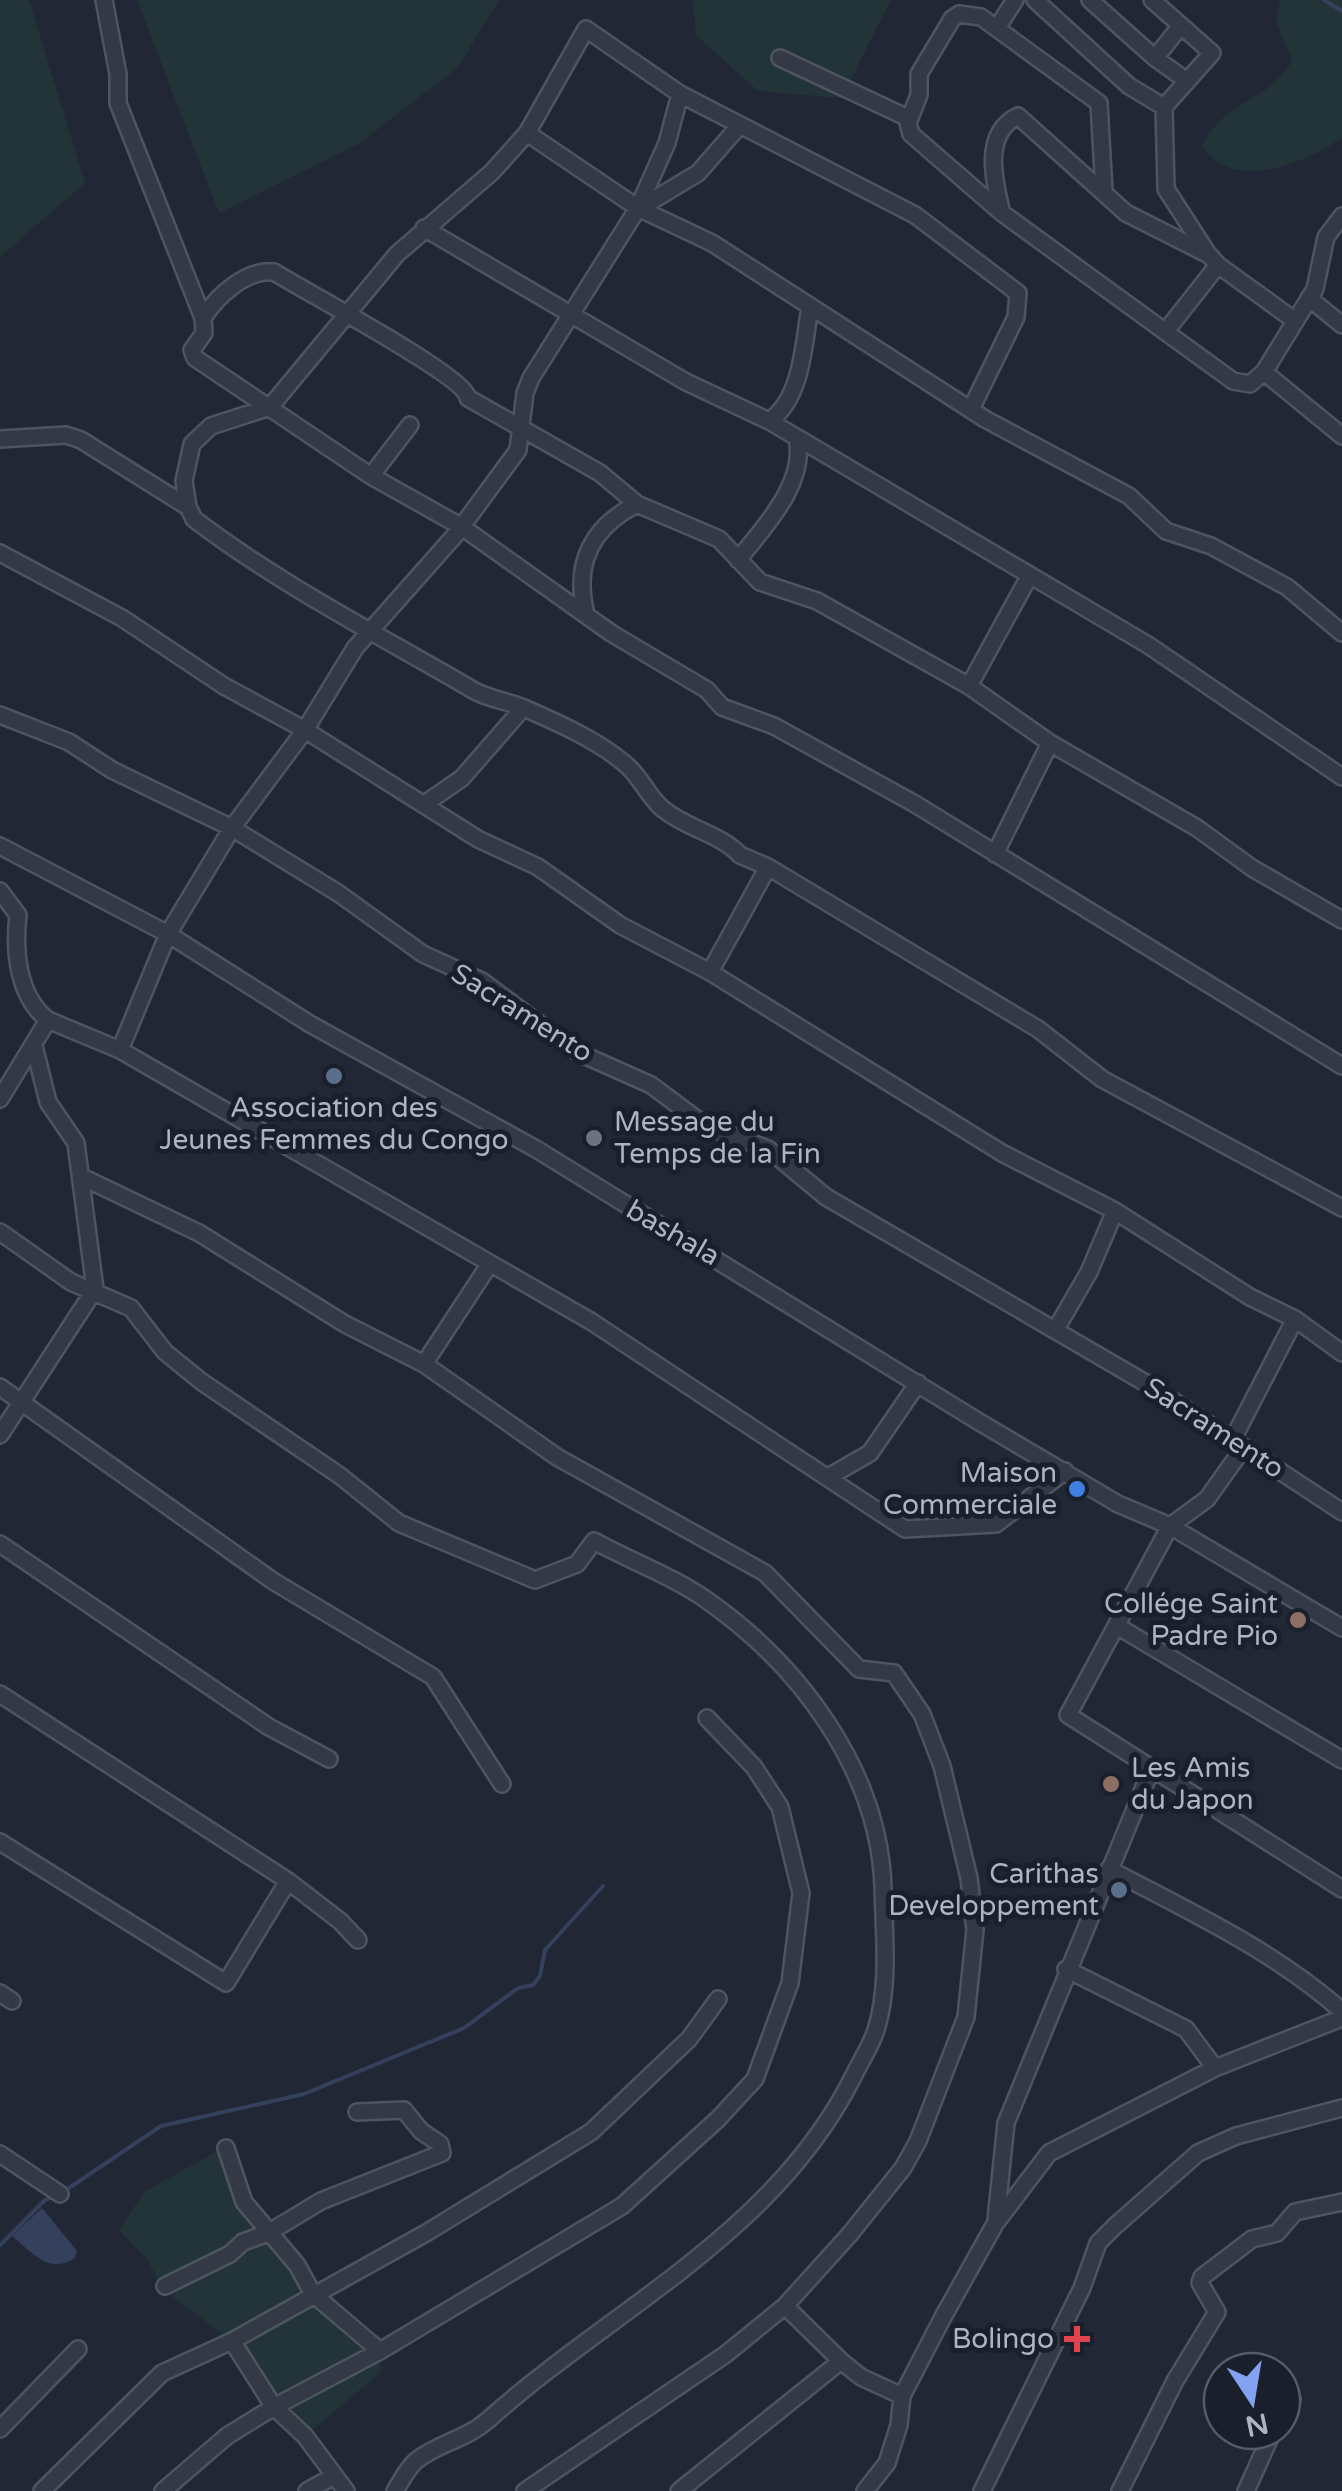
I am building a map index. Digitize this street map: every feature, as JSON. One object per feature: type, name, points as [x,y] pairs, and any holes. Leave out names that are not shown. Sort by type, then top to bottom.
[{"type":"street","points":[[104,0],[118,74],[118,103],[203,318],[204,333],[193,347],[196,358],[371,476],[462,527],[584,610],[611,633],[707,690],[722,706],[774,726],[1106,924],[1149,944],[1342,1066]]},
{"type":"street","points":[[997,28],[1015,0]]},
{"type":"street","points":[[1035,0],[1129,86],[1164,107]]},
{"type":"street","points":[[1090,0],[1155,58],[1188,81]]},
{"type":"street","points":[[1152,0],[1179,28],[1212,53],[1164,107],[1166,189],[1213,260]]},
{"type":"street","points":[[1099,103],[997,28],[958,7],[923,65],[908,118],[911,134],[1002,213],[1238,384],[1253,383],[1264,372],[1321,277],[1326,236],[1342,216]]},
{"type":"street","points":[[971,408],[1016,317],[1018,292],[915,216],[680,94],[586,28],[527,133],[492,172],[424,228],[270,407],[210,426],[192,444],[184,481],[194,519],[298,592],[446,670],[475,691],[523,708],[624,763],[660,807],[680,821],[768,867],[1038,1029],[1102,1079],[1342,1208]]},
{"type":"street","points":[[1155,58],[1179,28]]},
{"type":"street","points":[[780,58],[908,118]]},
{"type":"street","points":[[1099,103],[1129,86]]},
{"type":"street","points":[[120,1050],[168,934],[232,828],[306,730],[335,676],[462,527],[518,450],[525,394],[639,208],[666,143],[680,94]]},
{"type":"street","points":[[1099,103],[1104,191]]},
{"type":"street","points":[[1002,213],[992,150],[994,140],[1014,117],[1023,118],[1126,214],[1213,260],[1294,320]]},
{"type":"street","points":[[639,208],[698,173],[740,125]]},
{"type":"street","points":[[527,133],[639,208],[712,243],[971,408],[1129,496],[1166,531],[1211,546],[1287,587],[1342,633]]},
{"type":"street","points":[[424,228],[686,382],[769,421],[1148,645],[1342,777]]},
{"type":"street","points":[[1166,331],[1213,260]]},
{"type":"street","points":[[203,318],[227,291],[264,271],[274,272],[400,344],[458,382],[468,398],[600,473],[637,504],[719,538],[760,582],[817,601],[969,686],[1050,743],[1342,920]]},
{"type":"street","points":[[1309,298],[1342,324]]},
{"type":"street","points":[[769,421],[783,412],[799,370],[810,306]]},
{"type":"street","points":[[1264,372],[1342,436]]},
{"type":"street","points":[[371,476],[410,425]]},
{"type":"street","points":[[0,439],[74,436],[188,507]]},
{"type":"street","points":[[738,560],[775,512],[793,478],[800,460],[798,438]]},
{"type":"street","points":[[584,610],[579,586],[588,550],[599,529],[637,504]]},
{"type":"street","points":[[0,553],[122,618],[224,686],[306,730],[478,839],[538,867],[620,925],[710,972],[1002,1153],[1114,1211],[1250,1297],[1295,1319],[1342,1352]]},
{"type":"street","points":[[969,686],[1030,575]]},
{"type":"street","points":[[426,804],[462,778],[523,708]]},
{"type":"street","name":"Sacramento","points":[[0,715],[69,742],[112,770],[232,828],[338,893],[423,954],[482,981],[577,1052],[650,1085],[706,1126],[768,1149],[840,1206],[1056,1328],[1239,1442],[1342,1512]]},
{"type":"street","points":[[994,854],[1050,743]]},
{"type":"street","name":"bashala","points":[[0,846],[168,934],[310,1024],[536,1149],[1118,1504],[1170,1526],[1342,1628]]},
{"type":"street","points":[[710,972],[768,867]]},
{"type":"street","points":[[0,890],[18,914],[14,941],[18,968],[32,1001],[48,1020],[120,1050],[659,1364],[911,1531],[996,1524],[1065,1471]]},
{"type":"street","points":[[0,1099],[48,1020]]},
{"type":"street","points":[[0,1435],[76,1324],[94,1289],[76,1143],[46,1098],[34,1046]]},
{"type":"street","points":[[82,1177],[199,1233],[345,1324],[424,1364],[558,1457],[765,1574],[859,1669],[894,1673],[922,1714],[942,1766],[969,1878],[975,1930],[966,2016],[903,2168],[785,2306],[726,2354],[524,2491]]},
{"type":"street","points":[[1056,1328],[1089,1272],[1114,1211]]},
{"type":"street","points":[[0,1232],[71,1282],[131,1308],[145,1330],[190,1372],[338,1475],[399,1523],[535,1580],[576,1564],[594,1541],[705,1599],[778,1664],[830,1724],[854,1767],[882,1858],[885,1954],[876,2031],[812,2146],[765,2200],[704,2254],[520,2390],[469,2436],[416,2460],[395,2491]]},
{"type":"street","points":[[424,1364],[490,1264]]},
{"type":"street","points":[[1295,1319],[1239,1442],[1207,1498],[1170,1526],[1068,1715],[1342,1888]]},
{"type":"street","points":[[830,1476],[870,1453],[918,1383]]},
{"type":"street","points":[[0,1387],[273,1581],[433,1677],[502,1784]]},
{"type":"street","points":[[0,1544],[269,1727],[329,1760]]},
{"type":"street","points":[[1117,1626],[1342,1760]]},
{"type":"street","points":[[0,1694],[288,1881],[340,1920],[358,1940]]},
{"type":"street","points":[[163,2491],[227,2436],[274,2406],[380,2352],[622,2206],[718,2119],[764,2062],[790,1984],[801,1893],[780,1806],[754,1767],[707,1718]]},
{"type":"street","points":[[995,2224],[1006,2123],[1150,1770]]},
{"type":"street","points":[[0,1842],[226,1983],[288,1881]]},
{"type":"street","points":[[865,2491],[887,2463],[900,2425],[902,2396],[995,2224],[1049,2153],[1215,2068],[1342,2015],[1313,1985],[1277,1966],[1236,1933],[1109,1870]]},
{"type":"street","points":[[1066,1968],[1186,2029],[1215,2068]]},
{"type":"street","points":[[42,2491],[162,2373],[232,2341],[426,2234],[590,2132],[689,2039],[718,1999]]},
{"type":"street","points":[[982,2491],[1106,2234],[1198,2153],[1236,2136],[1342,2108]]},
{"type":"street","points":[[166,2286],[230,2254],[243,2242],[268,2234],[320,2201],[442,2152],[440,2144],[421,2131],[404,2110],[358,2112]]},
{"type":"street","points":[[226,2148],[244,2202],[296,2265],[313,2294],[380,2352]]},
{"type":"street","points":[[0,2154],[60,2194]]},
{"type":"street","points":[[1120,2491],[1217,2312],[1200,2281],[1252,2239],[1278,2233],[1295,2212],[1342,2202]]},
{"type":"street","points":[[785,2306],[861,2377],[902,2396]]},
{"type":"street","points":[[232,2341],[274,2406],[306,2436],[346,2491]]},
{"type":"street","points":[[0,2429],[78,2350]]},
{"type":"street","points":[[679,2491],[841,2360]]},
{"type":"street","points":[[1246,2491],[1264,2451]]},
{"type":"street","points":[[307,2491],[334,2476]]},
{"type":"shaded area","points":[[0,0],[29,0],[85,183],[0,257]]},
{"type":"shaded area","points":[[137,0],[499,0],[458,67],[360,143],[219,213]]},
{"type":"shaded area","points":[[693,0],[891,0],[841,98],[758,91],[696,35]]},
{"type":"shaded area","points":[[1280,0],[1342,0],[1342,138],[1289,164],[1249,171],[1231,168],[1215,160],[1202,146],[1222,120],[1271,85],[1292,61],[1276,21]]},
{"type":"shaded area","points":[[223,2148],[249,2212],[377,2353],[381,2372],[305,2436],[232,2341],[163,2289],[147,2259],[119,2230],[144,2192]]},
{"type":"water","points":[[42,2208],[77,2251],[75,2258],[66,2263],[42,2260],[12,2236]]},
{"type":"waterway","points":[[1324,0],[1342,11]]},
{"type":"waterway","points":[[63,2192],[161,2126],[304,2094],[464,2028],[518,1988],[533,1985],[540,1976],[545,1950],[603,1886]]},
{"type":"waterway","points":[[0,2245],[45,2200],[55,2196]]},
{"type":"place","name":"Association des Jeunes Femmes du Congo","points":[[334,1076]]},
{"type":"place","name":"Message du Temps de la Fin","points":[[594,1138]]},
{"type":"place","name":"Maison Commerciale","points":[[1077,1489]]},
{"type":"place","name":"Collége Saint Padre Pio","points":[[1298,1620]]},
{"type":"place","name":"Les Amis du Japon","points":[[1111,1784]]},
{"type":"place","name":"Carithas Developpement","points":[[1119,1890]]},
{"type":"place","name":"Bolingo","points":[[1077,2339]]}]
